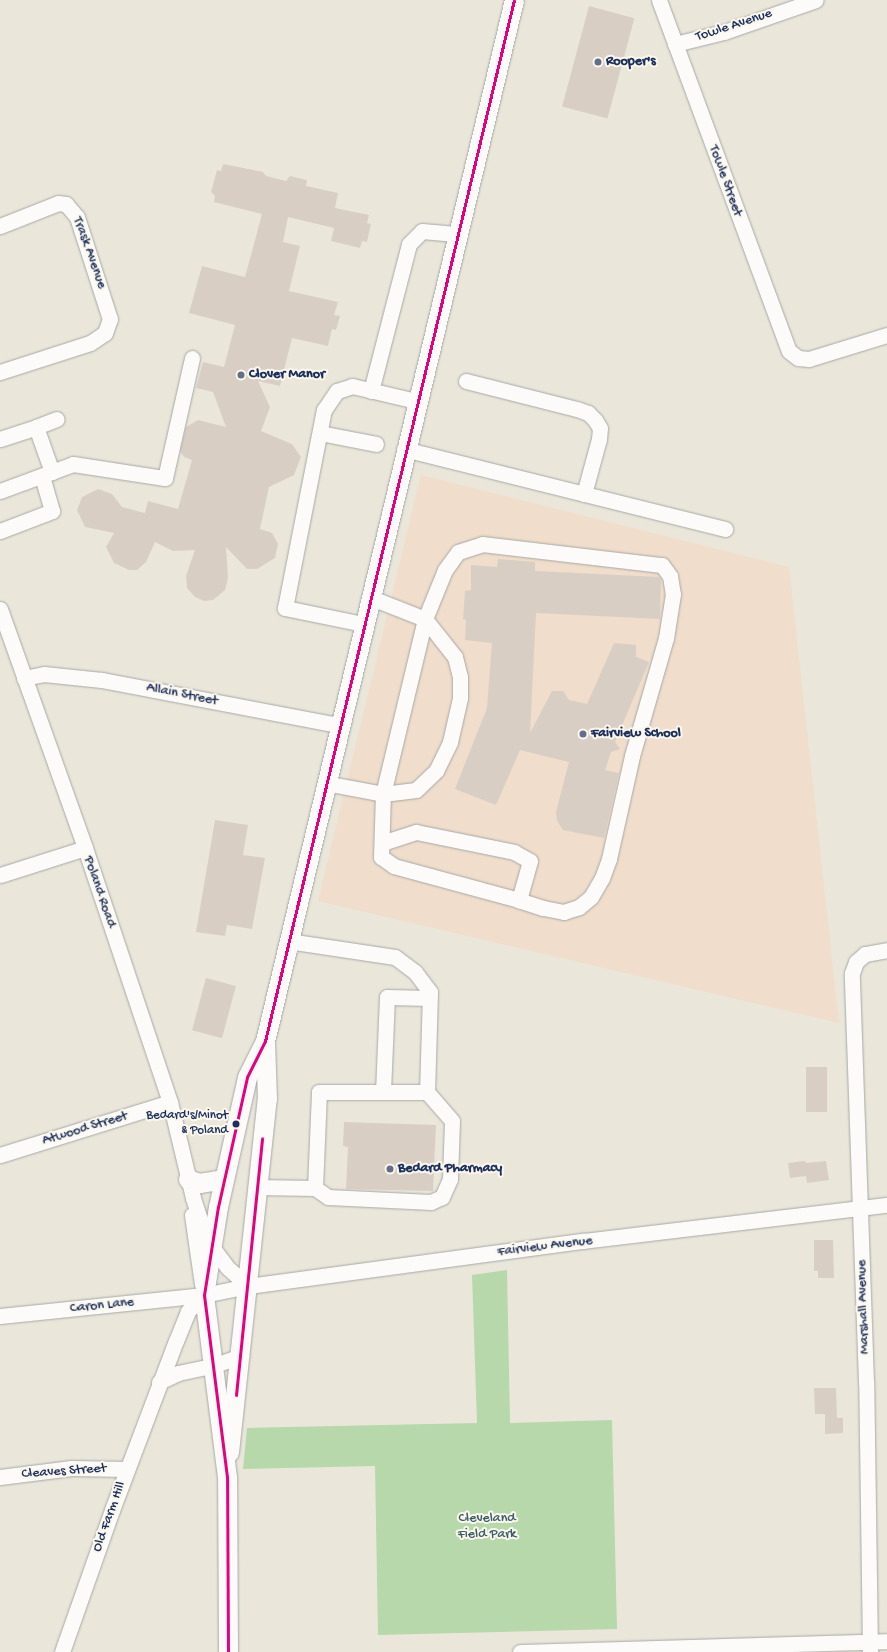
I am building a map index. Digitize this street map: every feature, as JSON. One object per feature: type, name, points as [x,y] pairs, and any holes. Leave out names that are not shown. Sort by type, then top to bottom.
[{"type":"main road","points":[[227,1477],[204,1295],[223,1179],[247,1077],[265,1040],[404,449],[514,0]]},
{"type":"main road","points":[[228,1652],[227,1477],[248,1286],[256,1187],[267,1099],[265,1040]]},
{"type":"main road","points":[[188,1178],[199,1183],[223,1179]]},
{"type":"street","name":"Towle Street","points":[[659,0],[780,332],[789,351],[798,358],[809,359],[829,355],[887,335]]},
{"type":"street","name":"Towle Avenue","points":[[675,44],[724,32],[816,0]]},
{"type":"street","name":"Trask Avenue","points":[[0,226],[58,203],[66,204],[77,217],[109,311],[109,327],[99,338],[90,343],[0,372]]},
{"type":"street","points":[[371,391],[408,244],[422,231],[456,234]]},
{"type":"street","points":[[0,491],[73,464],[165,478],[192,358]]},
{"type":"street","points":[[466,381],[576,409],[591,416],[600,428],[599,439],[584,494]]},
{"type":"street","points":[[363,624],[285,608],[324,410],[337,391],[352,386],[416,401]]},
{"type":"street","points":[[0,439],[56,419]]},
{"type":"street","points":[[0,531],[52,510],[47,474],[36,427]]},
{"type":"street","points":[[320,433],[376,444]]},
{"type":"street","points":[[404,449],[725,529]]},
{"type":"street","points":[[482,544],[652,562],[662,565],[670,576],[673,594],[666,638],[634,749],[609,859],[602,878],[591,897],[579,907],[564,912],[394,866],[381,857],[384,794],[425,619],[445,570],[458,552],[482,544]]},
{"type":"street","points":[[325,783],[384,794],[416,790],[436,771],[450,742],[460,698],[460,676],[455,657],[425,619],[369,597]]},
{"type":"street","name":"Poland Road","points":[[0,609],[85,848],[170,1102],[188,1178],[202,1226],[212,1247],[228,1268],[248,1286]]},
{"type":"street","name":"Allain Street","points":[[24,678],[44,674],[102,680],[338,725]]},
{"type":"street","points":[[382,843],[416,832],[514,852],[530,861],[520,900]]},
{"type":"street","points":[[0,875],[85,848]]},
{"type":"street","points":[[256,1187],[315,1188],[328,1197],[431,1202],[442,1197],[450,1179],[452,1121],[427,1092],[430,992],[415,972],[395,956],[288,941]]},
{"type":"street","name":"Marshall Avenue","points":[[871,1647],[860,1209],[852,973],[856,962],[865,954],[887,950]]},
{"type":"street","points":[[383,1092],[387,997],[429,998]]},
{"type":"street","points":[[315,1188],[319,1092],[427,1092]]},
{"type":"street","name":"Atwood Street","points":[[0,1155],[170,1102]]},
{"type":"street","name":"Poland Road","points":[[188,1178],[204,1295]]},
{"type":"street","name":"Fairview Avenue","points":[[204,1295],[248,1286],[583,1241],[887,1205]]},
{"type":"street","name":"Caron Lane","points":[[0,1316],[204,1295]]},
{"type":"street","name":"Old Farm Hill","points":[[62,1652],[127,1469],[188,1311],[204,1295]]},
{"type":"street","points":[[160,1382],[178,1373],[212,1366],[240,1356]]},
{"type":"street","name":"Cleaves Street","points":[[0,1477],[72,1468],[127,1469]]},
{"type":"street","points":[[520,1652],[871,1647],[887,1642]]},
{"type":"shaded area","name":"Fairview School","points":[[421,475],[789,567],[839,1023],[318,901]]},
{"type":"green space","name":"Cleveland Field Park","points":[[507,1270],[510,1423],[612,1420],[617,1629],[378,1635],[375,1466],[243,1469],[247,1428],[477,1423],[472,1275]]},
{"type":"building","name":"Rooper's","points":[[589,6],[634,18],[607,119],[562,106]]},
{"type":"building","name":"Clover Manor","points":[[223,164],[263,172],[266,176],[286,181],[290,176],[307,180],[306,186],[338,193],[335,208],[369,215],[367,223],[371,224],[367,242],[362,241],[360,248],[331,241],[334,228],[288,217],[283,242],[300,246],[289,291],[338,302],[334,315],[340,316],[336,330],[332,329],[328,346],[292,338],[280,386],[258,381],[270,407],[261,431],[292,444],[301,457],[294,475],[269,487],[260,529],[272,533],[278,544],[275,558],[257,569],[247,569],[226,547],[228,578],[225,590],[213,600],[204,601],[195,597],[187,588],[186,576],[195,550],[173,551],[155,542],[146,562],[137,570],[129,570],[114,563],[106,547],[114,533],[85,527],[77,510],[82,497],[98,489],[112,494],[122,507],[145,513],[148,501],[178,509],[192,460],[184,457],[180,451],[186,427],[198,420],[226,427],[213,392],[196,388],[203,362],[224,367],[235,325],[189,313],[202,266],[245,277],[262,214],[214,202],[215,196],[211,192],[217,170],[221,171]]},
{"type":"building","points":[[498,559],[535,562],[535,571],[659,577],[661,580],[660,619],[536,613],[530,733],[552,691],[563,691],[569,700],[587,704],[614,643],[636,645],[636,657],[649,662],[615,742],[620,749],[611,752],[605,770],[619,773],[604,838],[563,830],[557,821],[556,812],[569,762],[520,750],[496,805],[455,789],[487,708],[492,643],[465,640],[466,620],[463,619],[465,591],[471,590],[471,565],[497,567]]},
{"type":"building","points":[[215,820],[248,825],[243,855],[265,858],[252,929],[227,925],[225,936],[196,932]]},
{"type":"building","points":[[206,978],[236,986],[222,1038],[192,1030]]},
{"type":"building","points":[[806,1067],[827,1067],[827,1112],[806,1112]]},
{"type":"building","name":"Bedard Pharmacy","points":[[344,1122],[436,1125],[433,1191],[346,1189],[348,1147],[343,1146]]},
{"type":"building","points":[[805,1161],[806,1163],[826,1161],[829,1180],[807,1183],[806,1176],[790,1178],[788,1163]]},
{"type":"building","points":[[814,1240],[833,1240],[834,1278],[818,1278],[818,1271],[814,1271]]},
{"type":"building","points":[[814,1388],[836,1388],[837,1418],[843,1418],[843,1433],[825,1434],[825,1414],[815,1414]]},
{"type":"transit line","points":[[228,1652],[227,1477],[204,1295],[218,1207],[247,1077],[265,1041],[514,0]]},
{"type":"transit line","points":[[236,1395],[262,1138]]},
{"type":"place","name":"Rooper's","points":[[598,62]]},
{"type":"place","name":"Clover Manor","points":[[241,375]]},
{"type":"place","name":"Fairview School","points":[[583,734]]},
{"type":"place","name":"Bedard's/Minot & Poland","points":[[236,1124]]},
{"type":"place","name":"Bedard Pharmacy","points":[[390,1169]]}]
